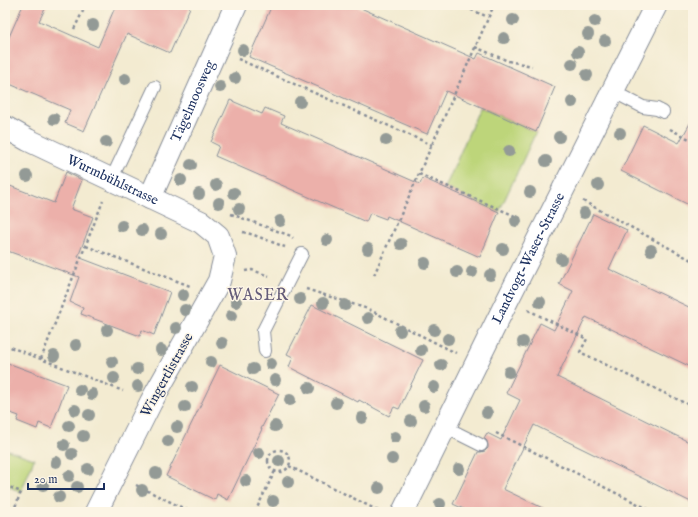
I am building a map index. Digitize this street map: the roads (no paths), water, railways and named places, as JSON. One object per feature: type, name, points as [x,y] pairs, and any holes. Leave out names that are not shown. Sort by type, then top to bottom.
[{"type":"street","name":"Tägelmoosweg","points":[[150,198],[236,5]]},
{"type":"street","name":"Landvogt-Waser-Strasse","points":[[403,512],[656,5]]},
{"type":"street","name":"Wurmbühlstrasse","points":[[5,127],[28,140],[201,222],[218,236]]},
{"type":"street","name":"Wingertlistrasse","points":[[96,512],[151,402],[219,281],[225,256],[218,236]]},
{"type":"lane","points":[[111,180],[155,87]]},
{"type":"lane","points":[[612,91],[643,107],[657,109],[663,112]]},
{"type":"lane","points":[[265,351],[263,331],[302,254]]},
{"type":"lane","points":[[445,427],[481,445]]},
{"type":"district","name":"WASER","points":[[258,296]]}]
